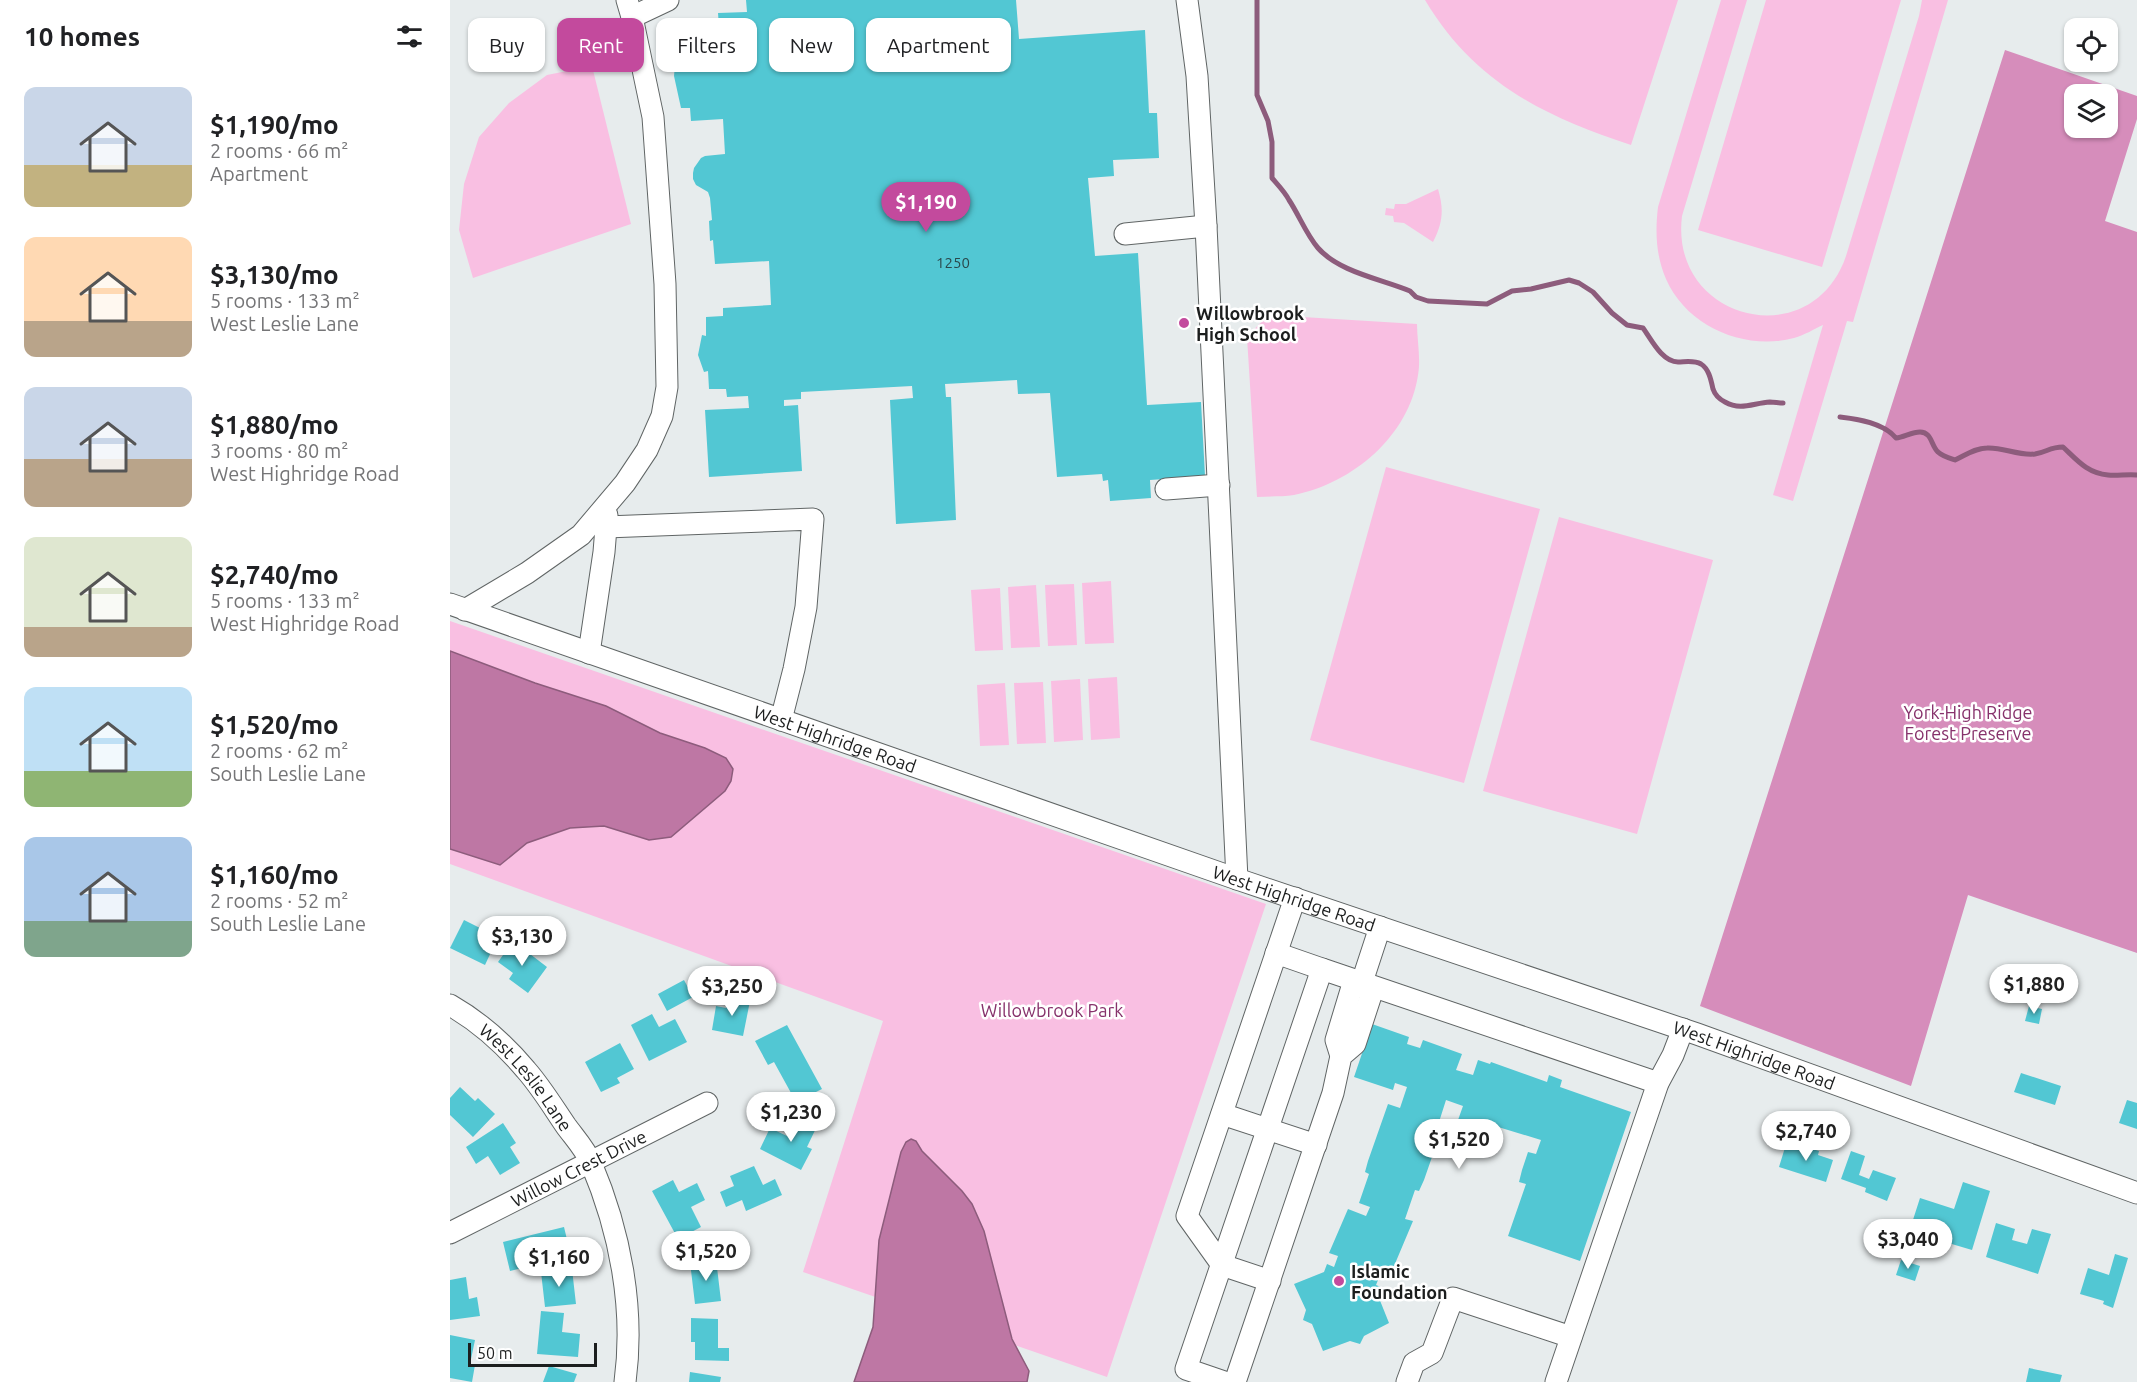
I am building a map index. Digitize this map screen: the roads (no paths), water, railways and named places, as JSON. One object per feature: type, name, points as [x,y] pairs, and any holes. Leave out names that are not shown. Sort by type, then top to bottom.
[{"type":"street","points":[[457,607],[527,573],[581,535],[608,506],[648,450],[662,416],[667,387],[665,284],[653,117],[630,8],[668,0]]},
{"type":"street","points":[[1187,0],[1197,76],[1206,226],[1238,879]]},
{"type":"street","points":[[1125,234],[1206,226]]},
{"type":"street","points":[[1166,489],[1219,486]]},
{"type":"street","points":[[589,653],[604,552],[608,506]]},
{"type":"street","points":[[606,527],[813,519],[806,607],[794,669],[780,720]]},
{"type":"street","name":"West Highridge Road","points":[[457,607],[1238,879],[1683,1029],[2137,1193]]},
{"type":"street","points":[[1270,1281],[1222,1265],[1187,1216],[1295,898]]},
{"type":"street","points":[[1235,1382],[1333,1093],[1341,1056],[1336,1040],[1352,987],[1362,982],[1380,927]]},
{"type":"street","points":[[1276,953],[1658,1083]]},
{"type":"street","points":[[1224,1382],[1186,1369],[1322,969]]},
{"type":"street","name":"West Leslie Lane","points":[[450,1005],[491,1035],[527,1071],[591,1161],[612,1221],[621,1258],[627,1303],[628,1351],[625,1382]]},
{"type":"street","points":[[1556,1382],[1658,1083],[1673,1055],[1683,1029]]},
{"type":"street","name":"Willow Crest Drive","points":[[450,1233],[707,1103]]},
{"type":"street","points":[[1222,1114],[1316,1145]]},
{"type":"street","points":[[1407,1382],[1414,1362],[1432,1353],[1453,1298],[1571,1338]]},
{"type":"waterway","points":[[1257,0],[1257,95],[1268,121],[1272,142],[1272,178],[1287,197],[1314,243],[1327,256],[1349,269],[1410,291],[1416,297],[1428,301],[1487,304],[1512,291],[1569,280],[1579,283],[1593,292],[1612,313],[1627,325],[1643,328],[1667,358],[1678,362],[1695,362],[1704,366],[1715,393],[1723,401],[1736,406],[1770,402],[1783,403]]},
{"type":"waterway","points":[[1840,417],[1878,425],[1896,438],[1917,432],[1927,434],[1938,452],[1955,460],[1983,448],[2035,454],[2063,447],[2094,472],[2108,475],[2137,475]]},
{"type":"place","name":"Willowbrook High School","points":[[1184,323]]},
{"type":"place","name":"Islamic Foundation","points":[[1339,1281]]},
{"type":"park label","name":"York-High Ridge Forest Preserve","points":[[1968,722]]},
{"type":"park label","name":"Willowbrook Park","points":[[1052,1010]]}]
